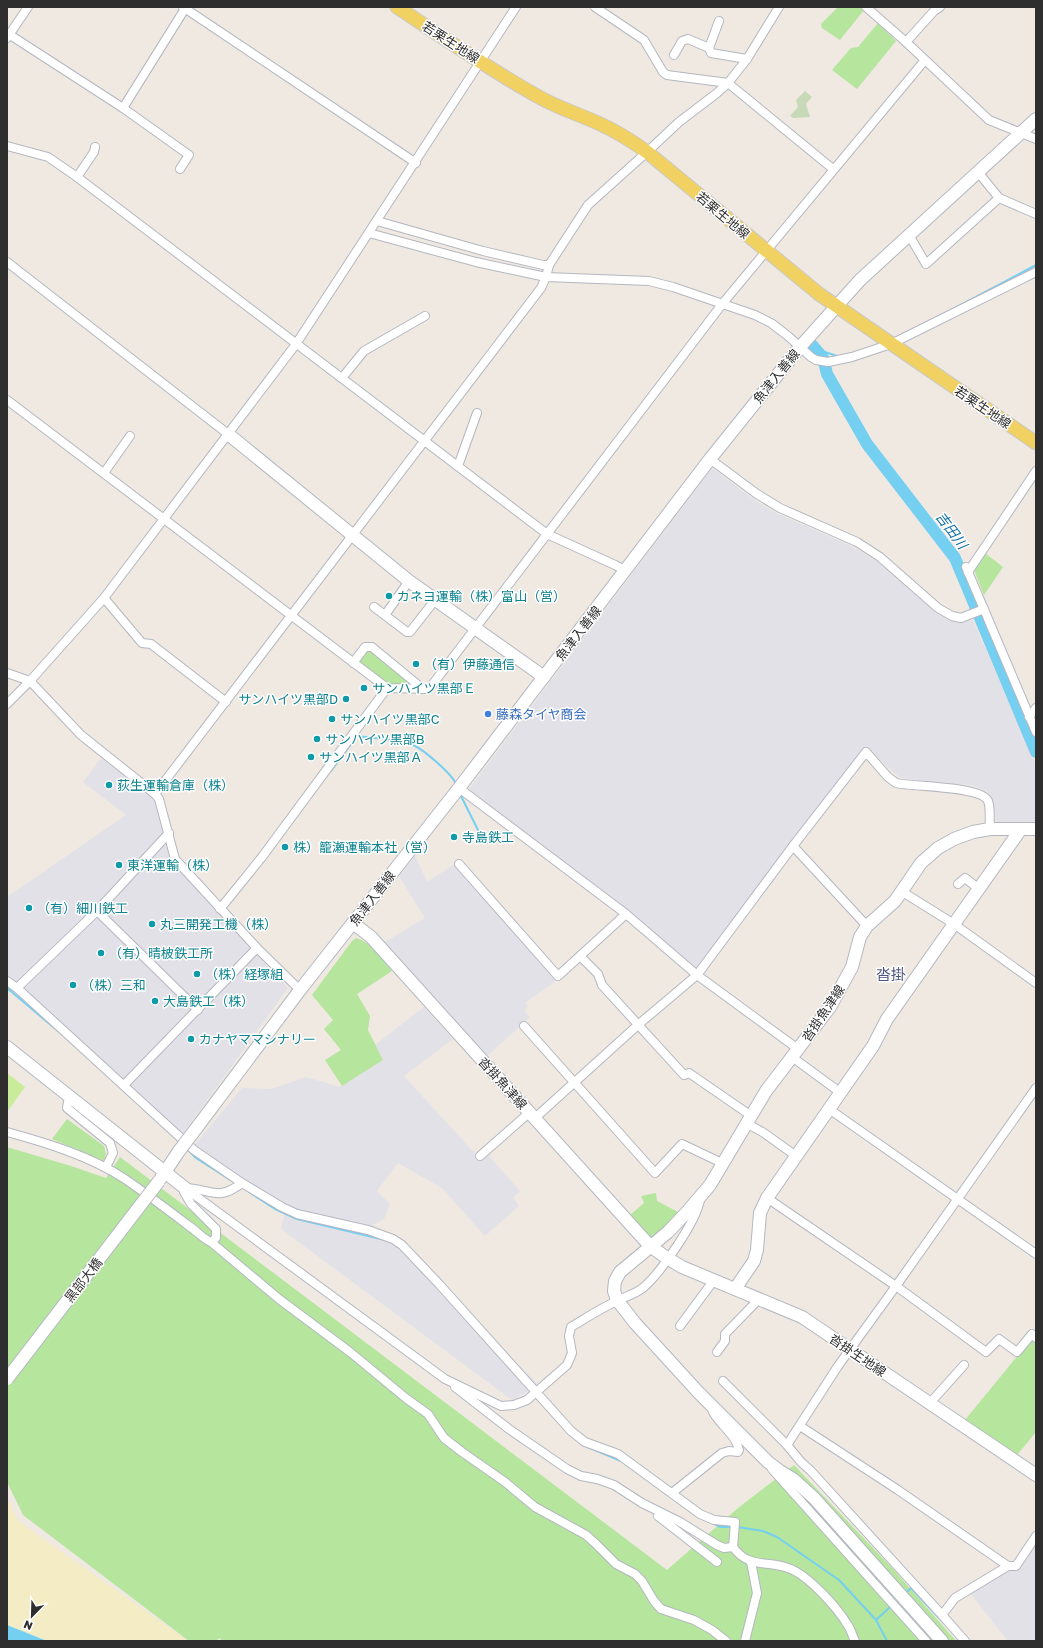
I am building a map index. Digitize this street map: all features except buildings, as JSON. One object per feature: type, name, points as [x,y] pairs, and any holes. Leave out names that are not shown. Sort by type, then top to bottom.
[{"type":"main road","name":"若栗生地線","points":[[398,7],[480,62],[538,97],[555,106],[599,124],[627,138],[648,152],[766,251],[835,306],[1036,443]]},
{"type":"main road","name":"魚津入善線","points":[[162,1176],[179,1151],[300,990],[459,788],[710,460],[800,347],[835,306],[860,280],[1036,119]]},
{"type":"main road","points":[[228,434],[409,581],[544,677]]},
{"type":"main road","name":"沓掛魚津線","points":[[650,1246],[668,1232],[710,1185],[766,1091],[830,1007],[852,967],[860,937],[867,926],[895,901],[921,863],[938,848],[954,839],[990,829],[1036,829]]},
{"type":"main road","points":[[735,1289],[754,1261],[757,1250],[760,1213],[767,1198],[873,1046],[887,1019],[1021,829]]},
{"type":"main road","name":"沓掛魚津線","points":[[353,923],[371,937],[650,1246],[667,1258]]},
{"type":"main road","points":[[7,1047],[69,1097],[162,1176],[186,1188]]},
{"type":"main road","name":"黒部大橋","points":[[7,1379],[162,1176]]},
{"type":"main road","points":[[650,1246],[620,1272],[615,1281],[614,1291],[617,1300],[635,1323],[708,1402],[768,1462],[792,1479],[814,1498],[942,1641]]},
{"type":"main road","name":"沓掛生地線","points":[[667,1258],[682,1267],[802,1317],[1036,1475]]},
{"type":"street","points":[[28,7],[8,35],[123,108],[189,155],[180,169]]},
{"type":"street","points":[[123,108],[185,7],[416,163]]},
{"type":"street","points":[[7,704],[30,681],[104,598],[296,344],[416,163],[516,7]]},
{"type":"street","points":[[596,7],[644,40],[663,72],[667,75],[728,83],[833,169]]},
{"type":"street","points":[[155,794],[541,288],[549,265],[588,205],[648,152],[679,122],[728,83],[747,59],[780,7]]},
{"type":"street","points":[[866,7],[906,42],[988,120],[1036,139]]},
{"type":"street","points":[[906,42],[934,11],[940,7]]},
{"type":"street","points":[[709,48],[719,21]]},
{"type":"street","points":[[674,55],[682,41],[688,39],[709,48],[711,53],[747,59]]},
{"type":"street","points":[[7,400],[387,688],[429,689],[723,303],[925,60]]},
{"type":"street","points":[[7,146],[48,157],[77,177],[547,534],[626,571]]},
{"type":"street","points":[[77,177],[94,152],[95,147]]},
{"type":"street","points":[[978,172],[1000,198],[1036,214]]},
{"type":"street","points":[[909,235],[926,264],[1000,198]]},
{"type":"street","points":[[377,221],[483,251],[543,265],[549,265]]},
{"type":"street","points":[[369,233],[476,262],[546,277],[649,281],[723,303],[755,315],[771,323],[816,360],[828,362],[852,357],[891,344],[1036,272]]},
{"type":"street","points":[[7,262],[228,434]]},
{"type":"street","points":[[342,378],[364,351],[425,316]]},
{"type":"street","points":[[458,466],[477,413]]},
{"type":"street","points":[[104,473],[130,436]]},
{"type":"street","points":[[710,460],[756,494],[780,508],[857,542],[880,557],[938,608],[952,616],[961,618],[984,609]]},
{"type":"street","points":[[1036,471],[967,570],[1036,732]]},
{"type":"street","points":[[385,615],[409,581]]},
{"type":"street","points":[[104,598],[142,643],[151,644],[226,702]]},
{"type":"street","points":[[374,607],[407,632],[410,632],[435,600]]},
{"type":"street","points":[[353,663],[365,647],[372,647],[423,689]]},
{"type":"street","points":[[7,673],[30,681],[81,735],[155,794],[159,799],[175,859],[257,948],[300,990]]},
{"type":"street","points":[[220,909],[262,857],[387,688]]},
{"type":"street","points":[[1029,717],[1036,708]]},
{"type":"street","points":[[480,1156],[574,1083],[639,1024],[697,975],[793,846],[866,752],[888,778],[896,783],[972,791],[984,795],[988,801],[990,829]]},
{"type":"street","points":[[459,788],[626,914],[697,975],[795,1053],[841,1092]]},
{"type":"street","points":[[17,988],[96,911],[169,834]]},
{"type":"street","points":[[793,846],[867,926]]},
{"type":"street","points":[[460,864],[558,976],[626,914]]},
{"type":"street","points":[[958,884],[964,878],[979,890]]},
{"type":"street","points":[[901,892],[954,924],[1036,983]]},
{"type":"street","points":[[96,911],[198,1010]]},
{"type":"street","points":[[124,1085],[257,948]]},
{"type":"street","points":[[580,956],[598,974],[602,985],[684,1075],[689,1073],[764,1133],[796,1156]]},
{"type":"street","points":[[7,981],[17,988],[194,1150],[242,1184],[297,1214],[368,1230],[393,1239],[402,1245],[440,1284],[571,1431],[580,1438],[618,1454],[700,1514],[714,1520],[735,1522],[733,1547],[738,1555],[751,1562],[788,1567],[799,1573],[836,1608],[848,1625],[855,1641]]},
{"type":"street","points":[[524,1026],[655,1173],[682,1144],[722,1163]]},
{"type":"street","points":[[787,1445],[850,1349],[1036,1088]]},
{"type":"street","points":[[69,1097],[67,1108],[110,1143],[113,1153],[106,1167]]},
{"type":"street","points":[[829,1109],[1036,1254]]},
{"type":"street","points":[[7,1132],[37,1140],[106,1167],[126,1180],[192,1228],[205,1240],[211,1242],[279,1299],[350,1352],[407,1399],[428,1414],[444,1438],[462,1452],[504,1482],[535,1507],[586,1535],[616,1564],[635,1574],[642,1581],[654,1601],[661,1609],[694,1620],[712,1630],[726,1641]]},
{"type":"street","points":[[186,1188],[198,1188],[219,1194],[231,1192],[242,1184]]},
{"type":"street","points":[[186,1188],[184,1192],[191,1204],[216,1229],[216,1238],[211,1242]]},
{"type":"street","points":[[186,1188],[445,1379],[509,1429],[567,1469],[581,1476],[597,1479],[614,1485],[642,1503],[717,1562]]},
{"type":"street","points":[[445,1379],[501,1406],[514,1405],[527,1400],[567,1365],[572,1353],[569,1336],[571,1327],[617,1300],[643,1288],[656,1275],[695,1216],[700,1197]]},
{"type":"street","points":[[767,1198],[896,1286],[986,1352],[999,1338],[1017,1352],[1032,1334],[1036,1338]]},
{"type":"street","points":[[680,1326],[714,1280]]},
{"type":"street","points":[[717,1352],[725,1341],[725,1334],[759,1299]]},
{"type":"street","points":[[930,1403],[964,1364]]},
{"type":"street","points":[[723,1381],[787,1445],[965,1641]]},
{"type":"street","points":[[672,1493],[722,1453],[738,1452],[739,1450],[738,1443],[718,1421],[708,1402]]},
{"type":"street","points":[[800,1426],[898,1490],[1008,1566]]},
{"type":"street","points":[[768,1462],[780,1480],[926,1641]]},
{"type":"street","points":[[642,1503],[680,1522],[717,1545],[724,1548],[733,1547]]},
{"type":"street","points":[[942,1615],[955,1598],[1008,1566],[1016,1566],[1036,1536]]},
{"type":"street","points":[[745,1641],[757,1593],[751,1562]]},
{"type":"shaded area","points":[[712,468],[756,501],[776,513],[847,544],[878,562],[945,618],[957,623],[973,620],[1036,765],[1036,823],[996,822],[993,801],[987,791],[971,785],[923,782],[899,777],[875,755],[863,748],[697,968],[469,789]]},
{"type":"shaded area","points":[[101,758],[156,799],[173,864],[288,988],[182,1135],[7,978],[7,897],[126,815],[83,782]]},
{"type":"shaded area","points":[[415,855],[427,882],[455,864],[557,980],[525,1003],[528,1006],[524,1010],[530,1017],[485,1058],[383,943],[425,918],[399,876]]},
{"type":"shaded area","points":[[424,1007],[453,1039],[404,1076],[481,1160],[488,1155],[520,1191],[513,1198],[519,1206],[485,1236],[442,1188],[398,1163],[377,1191],[390,1204],[384,1219],[372,1225],[403,1242],[493,1340],[539,1385],[512,1400],[281,1229],[286,1207],[193,1147],[242,1088],[271,1089],[306,1077],[340,1087],[383,1060],[375,1045]]},
{"type":"shaded area","points":[[1036,1542],[1036,1641],[1008,1641],[970,1593],[1007,1570],[1014,1571],[1019,1567]]},
{"type":"green space","points":[[838,7],[860,7],[864,10],[840,40],[822,28],[821,24]]},
{"type":"green space","points":[[878,23],[896,41],[857,89],[832,70],[851,48],[858,47]]},
{"type":"green space","points":[[805,91],[812,97],[806,104],[810,117],[793,118],[790,116],[798,107],[796,100]]},
{"type":"green space","points":[[985,553],[1003,567],[984,595],[974,570]]},
{"type":"green space","points":[[367,652],[373,652],[414,684],[413,686],[389,686],[359,662]]},
{"type":"green space","points":[[356,938],[367,943],[392,971],[357,994],[370,1016],[368,1030],[383,1060],[342,1086],[325,1060],[341,1050],[324,1029],[333,1020],[312,995],[352,941]]},
{"type":"green space","points":[[7,1073],[25,1087],[7,1112]]},
{"type":"green space","points":[[67,1119],[104,1146],[106,1154],[104,1161],[52,1139]]},
{"type":"green space","points":[[7,1147],[106,1178],[120,1157],[667,1570],[738,1508],[794,1465],[893,1569],[956,1641],[222,1641],[220,1638],[215,1641],[189,1641],[23,1515],[7,1482]]},
{"type":"green space","points":[[656,1193],[657,1201],[680,1213],[653,1239],[650,1238],[630,1215],[644,1203],[641,1196]]},
{"type":"green space","points":[[1032,1338],[1036,1341],[1036,1432],[1017,1455],[965,1420]]},
{"type":"sand","points":[[7,1497],[18,1521],[188,1641],[47,1641],[7,1625]]},
{"type":"water","points":[[7,1625],[47,1641],[7,1641]]},
{"type":"waterway","points":[[957,307],[1036,265]]},
{"type":"waterway","name":"吉田川","points":[[812,345],[823,358],[827,374],[867,444],[955,558],[1036,752]]},
{"type":"waterway","points":[[816,349],[837,356]]},
{"type":"waterway","points":[[331,771],[357,736],[394,740],[418,747],[437,762],[449,774],[456,784]]},
{"type":"waterway","points":[[460,794],[478,830],[487,843]]},
{"type":"waterway","points":[[7,988],[58,1031]]},
{"type":"waterway","points":[[187,1149],[196,1158],[232,1181]]},
{"type":"waterway","points":[[249,1192],[275,1209],[297,1219],[385,1240]]},
{"type":"waterway","points":[[583,1445],[621,1461]]},
{"type":"waterway","points":[[712,1523],[721,1527],[733,1527]]},
{"type":"waterway","points":[[737,1527],[763,1531],[777,1537],[839,1580],[876,1620],[887,1641]]},
{"type":"waterway","points":[[905,1594],[911,1588],[942,1621]]},
{"type":"waterway","points":[[876,1620],[891,1606]]},
{"type":"place","name":"カネヨ運輸（株）富山（営）","points":[[389,596]]},
{"type":"place","name":"（有）伊藤通信","points":[[416,664]]},
{"type":"place","name":"サンハイツ黒部Ｅ","points":[[364,688]]},
{"type":"place","name":"サンハイツ黒部D","points":[[346,699]]},
{"type":"place","name":"藤森タイヤ商会","points":[[488,714]]},
{"type":"place","name":"サンハイツ黒部C","points":[[332,719]]},
{"type":"place","name":"サンハイツ黒部B","points":[[317,739]]},
{"type":"place","name":"サンハイツ黒部Ａ","points":[[311,757]]},
{"type":"place","name":"荻生運輸倉庫（株）","points":[[109,785]]},
{"type":"place","name":"寺島鉄工","points":[[454,837]]},
{"type":"place","name":"株）籠瀬運輸本社（営）","points":[[285,847]]},
{"type":"place","name":"東洋運輸（株）","points":[[119,865]]},
{"type":"place","name":"（有）細川鉄工","points":[[29,908]]},
{"type":"place","name":"丸三開発工機（株）","points":[[152,924]]},
{"type":"place","name":"（有）晴柀鉄工所","points":[[101,953]]},
{"type":"place","name":"（株）経塚組","points":[[197,974]]},
{"type":"place","name":"（株）三和","points":[[73,985]]},
{"type":"place","name":"大島鉄工（株）","points":[[155,1001]]},
{"type":"place","name":"カナヤママシナリー","points":[[191,1039]]},
{"type":"district","name":"沓掛","points":[[891,974]]}]
